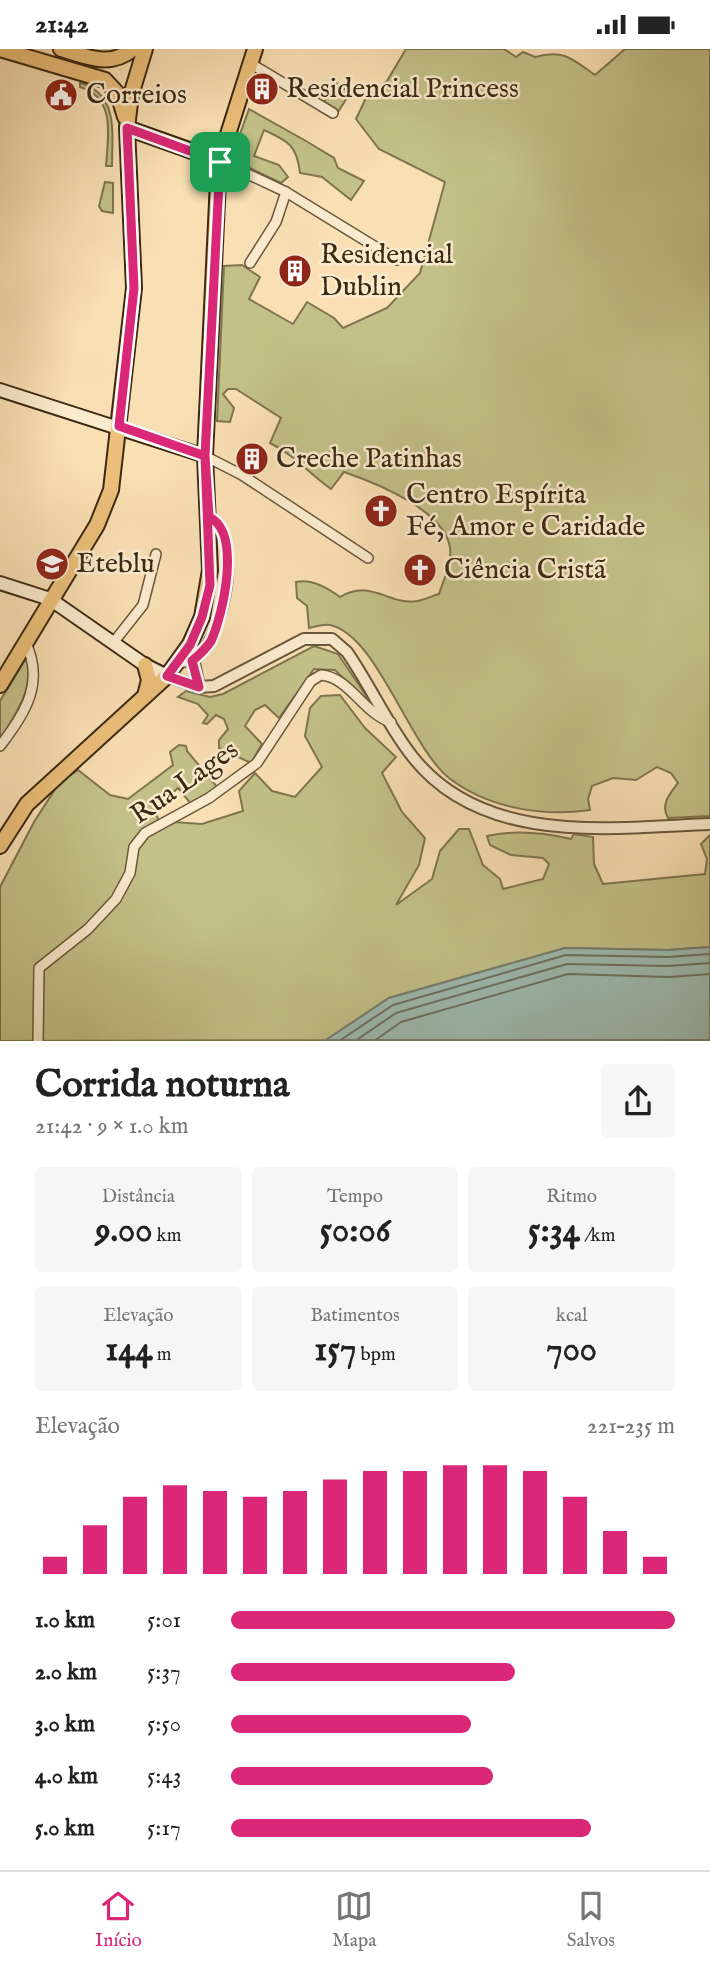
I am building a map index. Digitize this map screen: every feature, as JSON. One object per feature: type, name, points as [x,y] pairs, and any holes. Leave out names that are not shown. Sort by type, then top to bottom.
[{"type":"main road","points":[[0,49],[105,81],[118,94],[127,128]]},
{"type":"main road","points":[[61,49],[101,61],[112,61],[133,49]]},
{"type":"main road","points":[[0,685],[107,503],[116,463],[134,288],[127,128],[131,95],[145,49]]},
{"type":"main road","points":[[0,846],[27,804],[185,662],[202,617],[210,585],[205,456],[220,162],[252,56]]},
{"type":"main road","points":[[105,81],[114,74],[112,61]]},
{"type":"main road","points":[[127,128],[220,162]]},
{"type":"main road","points":[[0,390],[119,426],[205,456]]},
{"type":"main road","points":[[0,583],[50,599],[145,665],[167,676]]},
{"type":"main road","points":[[41,614],[69,613]]},
{"type":"main road","points":[[145,665],[149,680],[145,697]]},
{"type":"street","points":[[252,56],[333,113]]},
{"type":"street","points":[[220,162],[286,192],[397,260]]},
{"type":"street","points":[[250,263],[276,222],[286,192]]},
{"type":"street","points":[[205,456],[242,474],[368,558]]},
{"type":"street","points":[[199,687],[185,662],[210,643],[225,598],[224,532],[218,522],[209,517]]},
{"type":"street","points":[[113,643],[143,605],[156,554]]},
{"type":"street","points":[[167,676],[199,687],[221,682],[304,639],[332,639],[347,652],[412,755],[455,795],[479,808],[510,819],[555,827],[710,824]]},
{"type":"street","points":[[0,746],[34,692],[34,659],[25,641]]},
{"type":"street","name":"Rua Lages","points":[[38,1041],[39,968],[88,929],[117,899],[130,873],[134,847],[145,833],[209,799],[257,763],[311,681],[321,675],[331,677],[373,715],[392,722]]},
{"type":"shaded area","points":[[406,49],[504,49],[516,57],[523,52],[535,57],[561,55],[574,60],[595,75],[625,49],[710,49],[710,816],[668,818],[666,804],[678,783],[671,773],[657,767],[636,780],[613,778],[592,786],[588,799],[590,810],[572,812],[516,808],[481,797],[449,778],[434,763],[420,742],[378,669],[363,649],[347,633],[330,625],[309,628],[307,606],[297,598],[296,582],[314,583],[340,597],[362,590],[407,601],[439,594],[450,557],[448,541],[440,527],[411,502],[344,472],[331,489],[287,453],[270,443],[281,418],[236,389],[228,389],[223,394],[234,408],[230,422],[217,421],[224,266],[242,265],[260,277],[249,299],[293,324],[307,302],[334,318],[343,328],[387,308],[420,273],[445,182],[379,149],[356,119],[366,98],[387,81]]},
{"type":"shaded area","points":[[80,83],[93,88],[107,105],[112,128],[112,166],[106,166],[108,130],[105,109],[92,92],[80,87]]},
{"type":"shaded area","points":[[336,83],[350,93],[338,112],[324,102]]},
{"type":"shaded area","points":[[249,109],[334,158],[338,168],[364,181],[351,200],[322,177],[300,173],[297,156],[290,145],[264,130],[254,156],[279,165],[288,177],[281,183],[231,159]]},
{"type":"shaded area","points":[[105,182],[113,183],[113,213],[102,211],[99,206]]},
{"type":"shaded area","points":[[314,646],[338,654],[367,697],[364,698],[335,670],[314,669],[279,718],[265,705],[255,710],[245,726],[262,744],[251,763],[219,748],[219,740],[228,729],[224,719],[216,715],[207,724],[203,723],[208,715],[198,704],[178,697],[186,691],[210,697],[223,694]]},
{"type":"shaded area","points":[[25,660],[29,662],[28,684],[17,712],[0,739],[0,701]]},
{"type":"shaded area","points":[[340,695],[365,728],[396,757],[382,773],[402,812],[425,838],[419,865],[396,905],[432,879],[440,851],[459,829],[469,829],[483,865],[500,879],[503,889],[543,879],[549,864],[543,858],[511,855],[490,845],[487,836],[518,833],[571,839],[574,834],[593,837],[594,864],[603,884],[705,874],[707,859],[701,844],[710,835],[710,947],[668,950],[565,948],[389,998],[326,1040],[0,1041],[0,887],[34,822],[59,783],[78,770],[110,795],[128,799],[173,765],[170,752],[179,745],[186,746],[187,751],[218,788],[191,804],[178,788],[154,809],[159,821],[202,824],[243,811],[239,791],[255,773],[272,791],[295,797],[322,767],[305,736],[310,708],[321,696]]},
{"type":"water","points":[[710,947],[710,1040],[326,1040],[389,998],[565,948],[668,950]]},
{"type":"place","name":"Residencial Princess","points":[[262,89]]},
{"type":"place","name":"Correios","points":[[61,95]]},
{"type":"place","name":"Residencial Dublin","points":[[295,271]]},
{"type":"place","name":"Creche Patinhas","points":[[252,459]]},
{"type":"place","name":"Centro Espírita Fé, Amor e Caridade","points":[[381,511]]},
{"type":"place","name":"Eteblu","points":[[52,564]]},
{"type":"place","name":"Ciência Cristã","points":[[420,570]]},
{"type":"route","points":[[220,162],[127,128],[134,288],[119,426],[205,456],[209,517],[218,522],[224,532],[227,566],[225,598],[220,619],[206,649],[192,661],[199,687],[180,683],[167,676],[190,645],[202,617],[210,585],[205,456],[220,162]]}]
